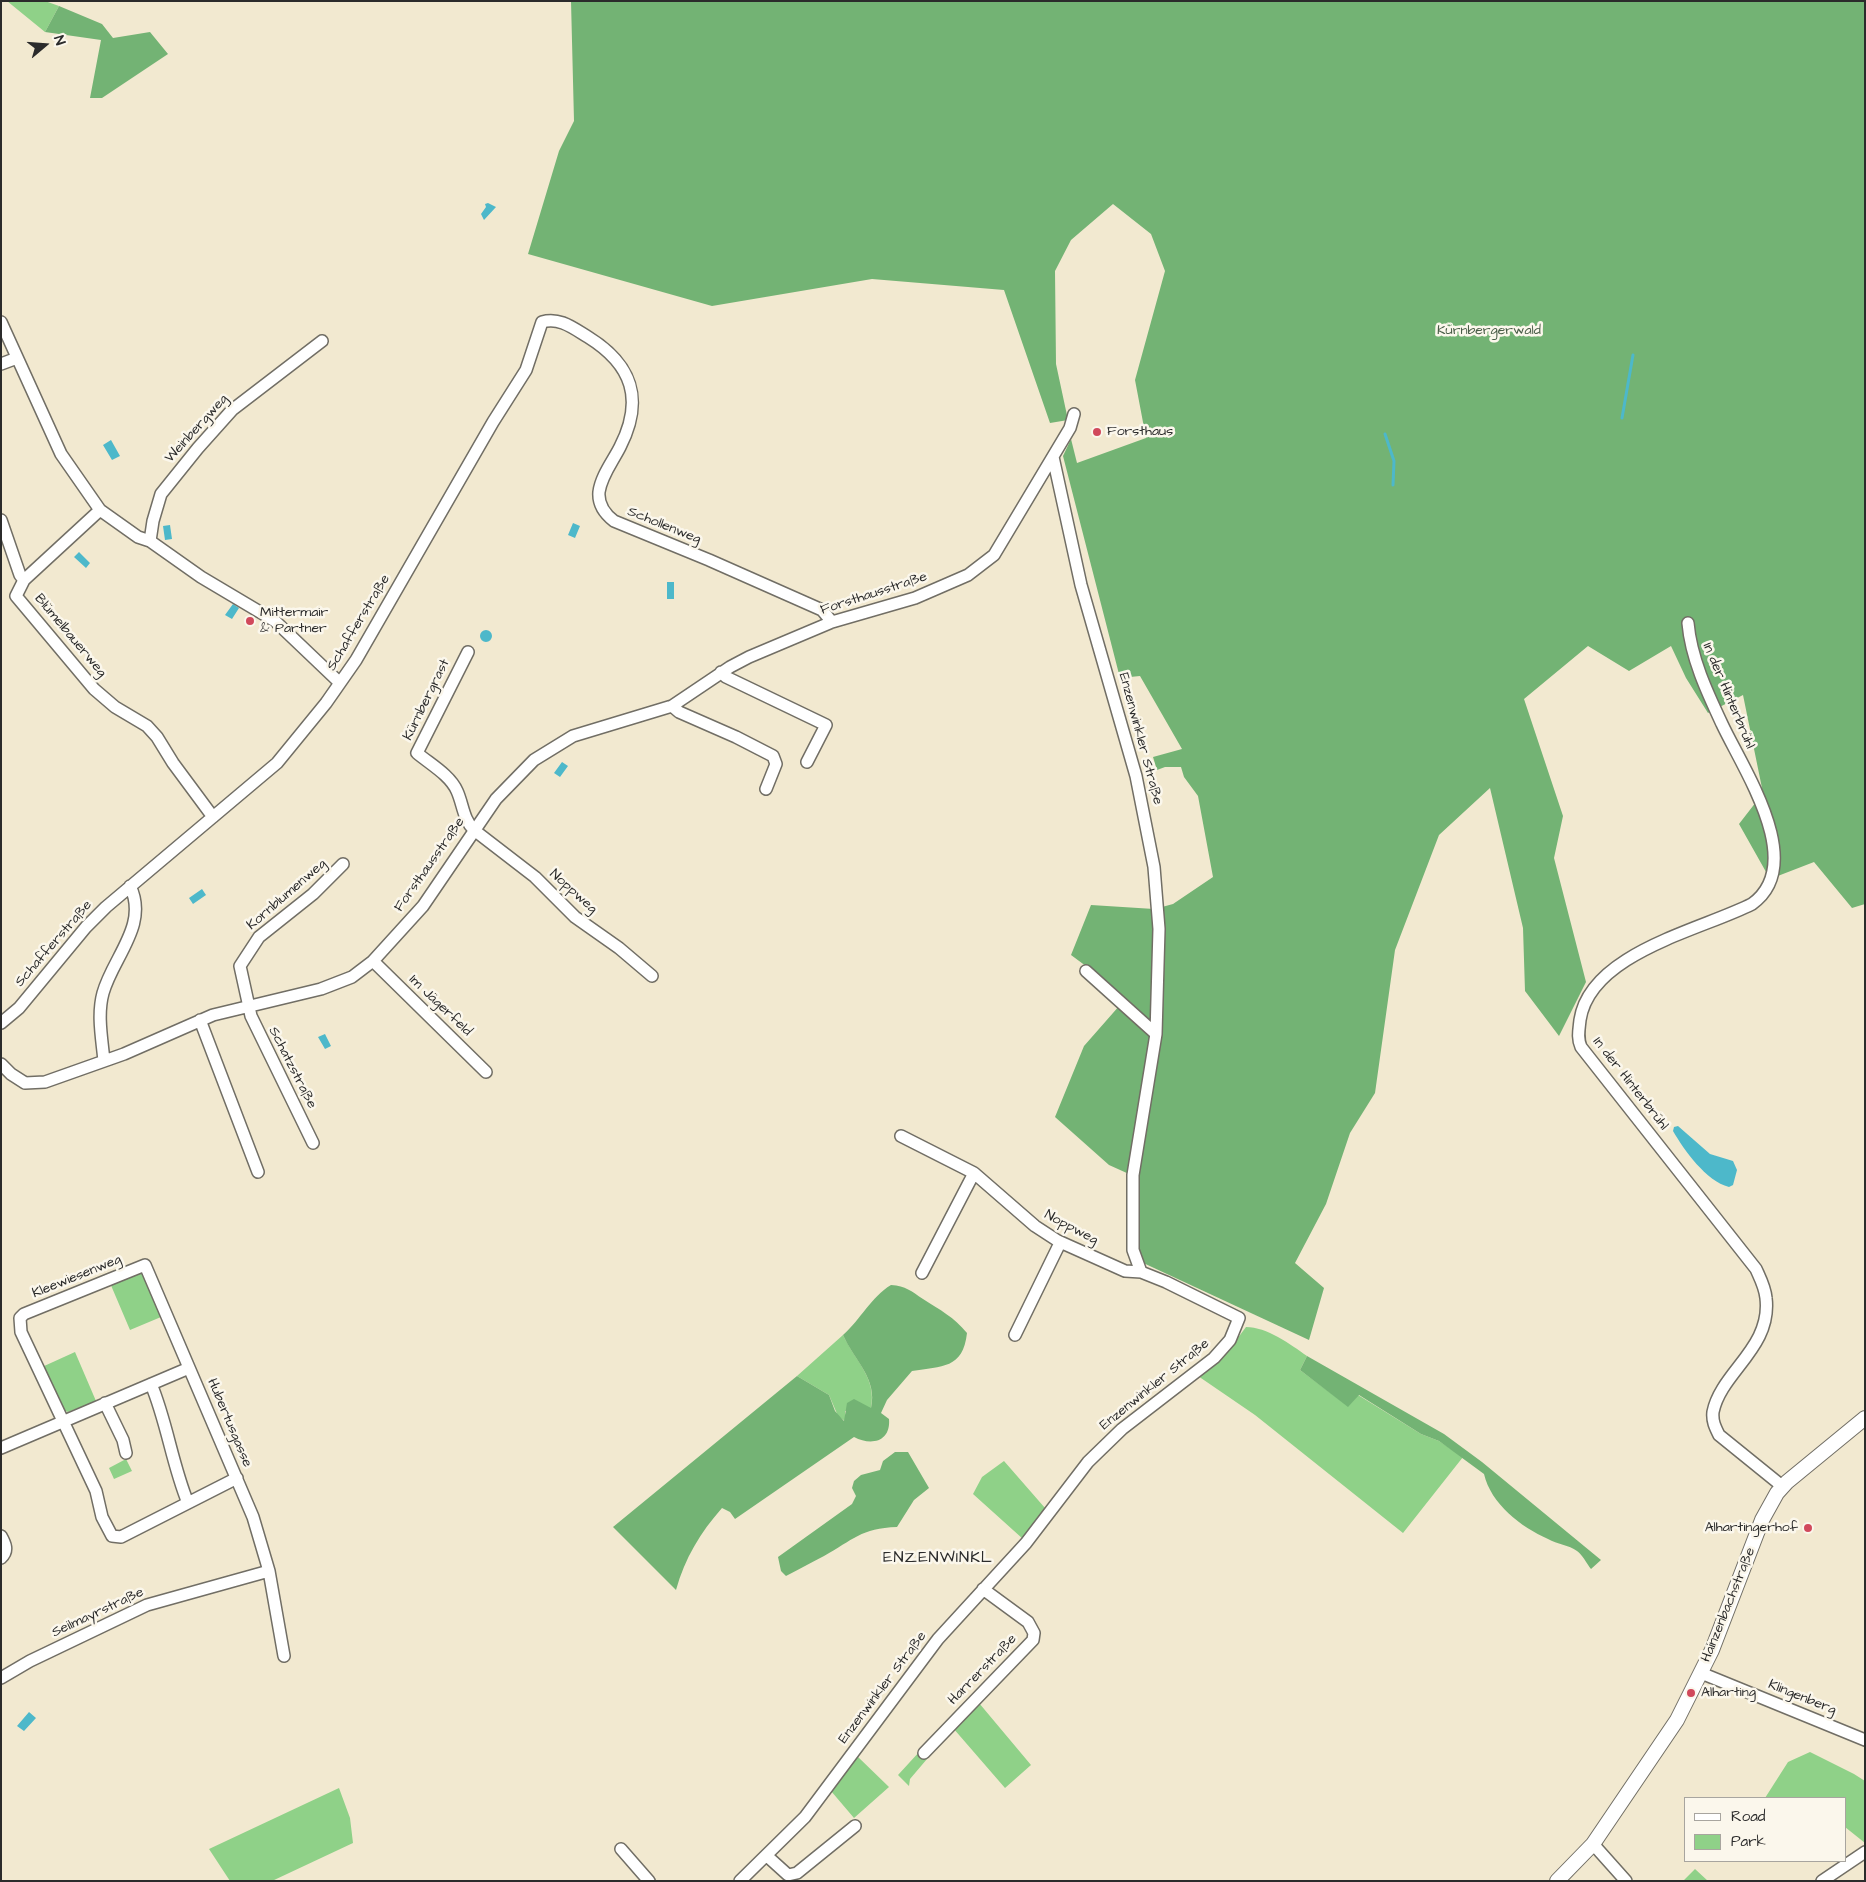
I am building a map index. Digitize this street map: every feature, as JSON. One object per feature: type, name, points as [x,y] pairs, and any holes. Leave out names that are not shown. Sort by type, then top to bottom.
[{"type":"street","name":"Schollenweg","points":[[542,322],[556,320],[590,338],[617,363],[631,383],[633,405],[630,424],[603,479],[599,494],[602,507],[607,516],[614,521],[709,560],[822,610],[832,622]]},
{"type":"street","points":[[1,322],[61,454],[100,510],[138,537],[150,541],[201,576],[274,621],[340,683]]},
{"type":"street","name":"Schafferstraße","points":[[1,1023],[19,1008],[86,927],[130,886],[286,755],[340,683],[414,560],[493,422],[526,370],[542,322]]},
{"type":"street","name":"Weinbergweg","points":[[150,541],[153,521],[161,494],[198,448],[232,410],[322,341]]},
{"type":"street","points":[[1,364],[17,358]]},
{"type":"street","name":"Forsthausstraße","points":[[1,1064],[19,1080],[35,1084],[104,1061],[200,1020],[247,1005],[321,989],[352,977],[373,961],[423,906],[474,830],[512,780],[534,760],[561,742],[583,732],[672,706],[721,672],[749,656],[832,622],[915,598],[968,575],[994,554],[1070,428],[1074,414]]},
{"type":"street","name":"Enzenwinkler Straße","points":[[740,1881],[806,1816],[826,1792],[938,1639],[1026,1543],[1088,1462],[1122,1429],[1214,1358],[1230,1340],[1239,1318],[1166,1282],[1141,1272],[1133,1250],[1132,1175],[1156,1034],[1159,929],[1154,867],[1146,820],[1082,585],[1053,457]]},
{"type":"street","points":[[1,520],[20,575],[24,580],[100,510]]},
{"type":"street","name":"Blümelbauerweg","points":[[24,580],[16,596],[30,614],[94,689],[115,707],[147,726],[157,736],[173,763],[213,817]]},
{"type":"street","name":"In der Hinterbrühl","points":[[1688,623],[1690,648],[1721,723],[1765,813],[1771,830],[1774,845],[1773,877],[1763,897],[1752,904],[1662,941],[1636,954],[1614,970],[1595,987],[1586,1001],[1581,1013],[1578,1040],[1581,1047],[1756,1269],[1764,1285],[1767,1299],[1765,1317],[1757,1341],[1721,1393],[1713,1414],[1714,1424],[1719,1435],[1782,1486]]},
{"type":"street","name":"Kürnbergrast","points":[[468,652],[417,753],[451,782],[456,790],[468,825],[474,830]]},
{"type":"street","points":[[721,672],[726,677],[826,725],[807,762]]},
{"type":"street","points":[[672,706],[679,712],[736,737],[773,756],[776,764],[766,790]]},
{"type":"street","name":"Noppweg","points":[[474,830],[535,878],[575,917],[619,948],[652,976]]},
{"type":"street","name":"Kornblumenweg","points":[[247,1005],[240,973],[243,958],[259,937],[318,890],[343,864]]},
{"type":"street","points":[[104,1061],[100,1004],[111,969],[135,922],[136,906],[130,886]]},
{"type":"street","name":"Im Jägerfeld","points":[[373,961],[486,1072]]},
{"type":"street","points":[[1086,971],[1156,1034]]},
{"type":"street","name":"Schatzstraße","points":[[247,1005],[258,1033],[313,1143]]},
{"type":"street","points":[[200,1020],[258,1172]]},
{"type":"street","name":"Noppweg","points":[[901,1136],[974,1173],[1035,1226],[1060,1243],[1125,1271],[1141,1272]]},
{"type":"street","points":[[922,1273],[974,1173]]},
{"type":"street","points":[[1015,1335],[1060,1243]]},
{"type":"street","name":"Kleewiesenweg","points":[[63,1420],[21,1332],[20,1318],[24,1314],[146,1265],[189,1368]]},
{"type":"street","name":"Hubertusgasse","points":[[1,1448],[63,1420],[189,1368],[237,1478],[121,1537],[112,1536],[102,1517],[96,1491],[63,1420]]},
{"type":"street","points":[[152,1384],[162,1408],[180,1483],[188,1503]]},
{"type":"street","points":[[105,1403],[123,1440],[126,1453]]},
{"type":"street","name":"Hainzenbachstraße","points":[[1557,1881],[1593,1844],[1677,1720],[1712,1650],[1762,1520],[1782,1486],[1865,1418]]},
{"type":"street","points":[[237,1478],[253,1517],[269,1571],[284,1656]]},
{"type":"street","points":[[1,1536],[6,1552],[1,1558]]},
{"type":"street","name":"Seilmayrstraße","points":[[1,1678],[147,1605],[269,1571]]},
{"type":"street","name":"Harrerstraße","points":[[924,1754],[1033,1640],[1034,1633],[1028,1622],[983,1590]]},
{"type":"street","name":"Klingenberg","points":[[1701,1673],[1865,1740]]},
{"type":"street","points":[[766,1856],[788,1875],[797,1873],[855,1826]]},
{"type":"street","points":[[1593,1844],[1626,1881]]},
{"type":"street","points":[[621,1849],[650,1881]]},
{"type":"street","points":[[1822,1881],[1865,1852]]},
{"type":"green space","points":[[7,1],[45,1],[59,6],[45,32]]},
{"type":"green space","name":"Kürnbergerwald","points":[[571,1],[1865,1],[1865,904],[1852,908],[1814,862],[1770,879],[1739,824],[1763,793],[1743,695],[1708,713],[1686,678],[1671,646],[1629,671],[1588,646],[1524,699],[1563,816],[1554,858],[1586,982],[1559,1036],[1525,991],[1523,928],[1490,788],[1439,835],[1395,950],[1375,1093],[1350,1133],[1326,1204],[1295,1263],[1324,1288],[1309,1340],[1139,1261],[1138,1173],[1162,1036],[1162,907],[1173,904],[1213,877],[1198,796],[1184,777],[1181,767],[1165,767],[1157,770],[1153,757],[1182,749],[1140,676],[1120,678],[1063,456],[1071,439],[1077,463],[1146,438],[1135,380],[1165,271],[1151,234],[1113,204],[1071,240],[1055,271],[1056,364],[1068,420],[1050,423],[1004,290],[872,279],[712,306],[528,254],[559,151],[574,121]]},
{"type":"green space","points":[[59,6],[102,24],[113,38],[150,32],[168,54],[102,98],[90,98],[101,40],[45,32]]},
{"type":"green space","points":[[1091,905],[1154,909],[1152,1025],[1098,975],[1071,955]]},
{"type":"green space","points":[[1120,1005],[1153,1035],[1129,1174],[1109,1165],[1055,1117],[1084,1046]]},
{"type":"green space","points":[[140,1272],[144,1276],[161,1317],[130,1330],[110,1283]]},
{"type":"green space","points":[[891,1285],[901,1286],[912,1291],[957,1322],[967,1333],[965,1345],[961,1353],[956,1360],[949,1364],[912,1371],[887,1400],[881,1413],[889,1419],[889,1427],[887,1433],[879,1440],[867,1441],[854,1437],[735,1519],[730,1512],[722,1508],[694,1546],[676,1590],[613,1527],[797,1376],[829,1395],[835,1411],[844,1421],[847,1403],[854,1399],[871,1408],[871,1388],[868,1379],[843,1335],[872,1302]]},
{"type":"green space","points":[[1246,1327],[1270,1333],[1307,1356],[1300,1370],[1348,1406],[1358,1395],[1421,1434],[1439,1441],[1463,1457],[1403,1533],[1255,1415],[1198,1376],[1228,1351]]},
{"type":"green space","points":[[843,1335],[864,1370],[871,1388],[872,1397],[871,1408],[845,1411],[845,1421],[838,1416],[829,1395],[797,1376]]},
{"type":"green space","points":[[75,1352],[96,1401],[68,1412],[63,1410],[42,1367]]},
{"type":"green space","points":[[1307,1356],[1444,1434],[1482,1462],[1601,1560],[1591,1569],[1577,1551],[1538,1534],[1518,1521],[1500,1505],[1493,1495],[1484,1474],[1439,1441],[1421,1434],[1359,1395],[1348,1407],[1300,1370]]},
{"type":"green space","points":[[895,1452],[908,1452],[929,1488],[914,1500],[897,1527],[866,1532],[786,1576],[781,1571],[778,1557],[852,1504],[856,1496],[852,1488],[854,1481],[861,1475],[880,1470],[883,1461]]},
{"type":"green space","points":[[126,1459],[132,1471],[114,1479],[109,1468]]},
{"type":"green space","points":[[1004,1461],[1045,1508],[1023,1539],[973,1494],[982,1477]]},
{"type":"green space","points":[[979,1703],[1031,1765],[1005,1788],[953,1728]]},
{"type":"green space","points":[[920,1751],[927,1759],[910,1779],[909,1786],[898,1775]]},
{"type":"green space","points":[[1810,1752],[1865,1781],[1865,1843],[1846,1828],[1846,1797],[1766,1797],[1788,1762]]},
{"type":"green space","points":[[856,1755],[889,1787],[854,1818],[831,1791]]},
{"type":"green space","points":[[339,1788],[350,1818],[353,1843],[272,1881],[230,1881],[209,1849]]},
{"type":"green space","points":[[1695,1869],[1708,1881],[1683,1881]]},
{"type":"water","points":[[488,203],[496,207],[484,220],[481,214],[486,207],[485,204]]},
{"type":"water","points":[[111,440],[120,456],[112,460],[103,445]]},
{"type":"water","points":[[573,523],[580,526],[575,538],[568,535]]},
{"type":"water","points":[[170,525],[172,539],[165,540],[163,526]]},
{"type":"water","points":[[79,552],[90,563],[86,568],[74,557]]},
{"type":"water","points":[[667,582],[674,582],[674,599],[667,599]]},
{"type":"water","points":[[233,604],[239,608],[232,619],[225,615]]},
{"type":"water","points":[[484,630],[488,630],[492,636],[488,642],[484,642],[480,638],[480,634]]},
{"type":"water","points":[[562,762],[568,766],[560,777],[554,773]]},
{"type":"water","points":[[202,889],[206,895],[193,904],[189,898]]},
{"type":"water","points":[[325,1034],[331,1046],[325,1049],[318,1037]]},
{"type":"water","points":[[1678,1126],[1710,1154],[1733,1161],[1737,1170],[1733,1185],[1729,1187],[1720,1184],[1696,1164],[1673,1131],[1674,1127]]},
{"type":"water","points":[[29,1712],[36,1718],[24,1731],[17,1726]]},
{"type":"waterway","points":[[1622,418],[1633,355]]},
{"type":"waterway","points":[[1385,434],[1394,461],[1393,485]]},
{"type":"place","name":"Forsthaus","points":[[1097,432]]},
{"type":"place","name":"Mittermair & Partner","points":[[250,621]]},
{"type":"place","name":"Alhartingerhof","points":[[1808,1528]]},
{"type":"place","name":"Alharting","points":[[1691,1693]]},
{"type":"district","name":"ENZENWINKL","points":[[938,1559]]}]
